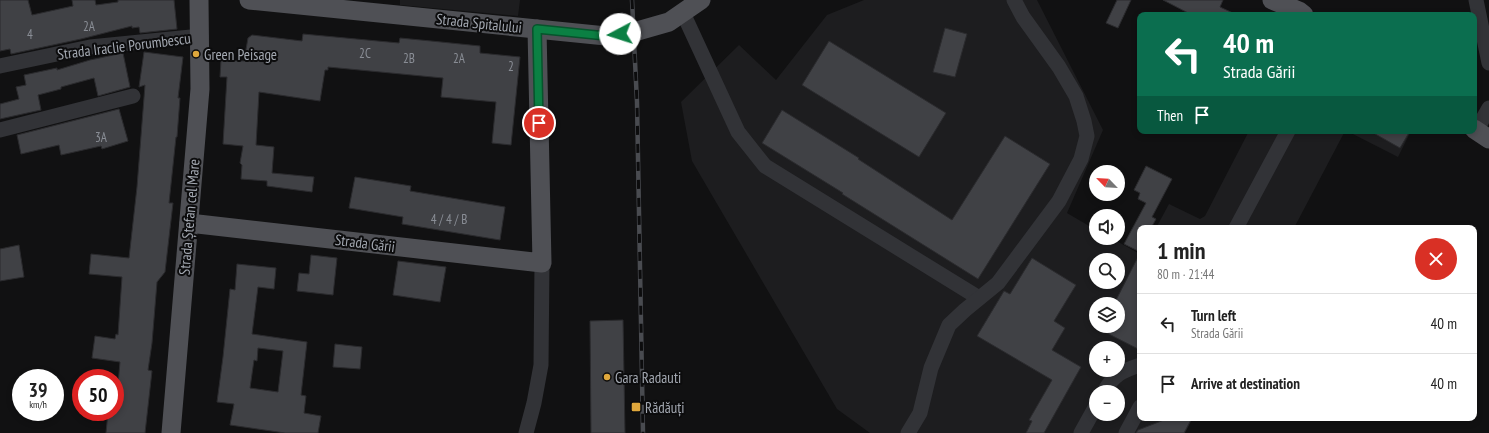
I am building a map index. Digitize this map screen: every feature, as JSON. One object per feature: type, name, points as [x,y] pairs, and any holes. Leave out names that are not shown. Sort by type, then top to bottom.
[{"type":"main road","name":"Strada Ștefan cel Mare","points":[[171,433],[200,89],[201,36],[199,0]]},
{"type":"main road","name":"Strada Spitalului","points":[[249,0],[606,36],[655,27],[669,22],[701,0]]},
{"type":"main road","points":[[1272,0],[1300,9]]},
{"type":"main road","points":[[537,29],[542,263]]},
{"type":"main road","name":"Strada Gării","points":[[189,223],[542,263]]},
{"type":"street","points":[[908,433],[920,413],[931,368],[949,325],[998,283],[1060,201],[1081,160],[1087,136],[1076,96],[1059,67],[1023,18],[1014,0]]},
{"type":"street","points":[[1476,0],[1489,63]]},
{"type":"street","points":[[683,13],[738,132],[765,166],[979,298]]},
{"type":"street","name":"Strada Iraclie Porumbescu","points":[[0,66],[90,47],[201,36]]},
{"type":"street","points":[[0,130],[134,96]]},
{"type":"street","points":[[1480,133],[1489,108]]},
{"type":"street","points":[[1238,225],[1286,134]]},
{"type":"street","points":[[526,433],[541,365],[542,263]]},
{"type":"street","points":[[1108,385],[1120,373],[1137,366]]},
{"type":"street","points":[[1126,433],[1137,413]]},
{"type":"street","points":[[1081,433],[1089,419]]},
{"type":"shaded area","points":[[400,0],[520,0],[518,16],[400,5]]},
{"type":"shaded area","points":[[864,0],[1037,0],[1103,130],[1067,213],[1089,226],[1089,245],[1124,245],[1137,252],[1137,421],[1191,421],[1185,433],[870,433],[837,409],[692,161],[681,102],[739,45],[776,80],[827,15]]},
{"type":"shaded area","points":[[1247,134],[1343,134],[1296,225],[1158,225],[1169,204],[1200,219],[1205,216]]},
{"type":"shaded area","points":[[1353,134],[1410,134],[1398,157]]},
{"type":"building","points":[[0,0],[28,0],[32,15],[73,6],[72,0],[95,0],[96,5],[118,2],[118,0],[174,0],[177,29],[140,33],[139,27],[132,28],[132,26],[11,54],[10,49],[0,51]]},
{"type":"building","points":[[1117,0],[1131,0],[1118,28],[1106,23]]},
{"type":"building","points":[[1163,0],[1223,0],[1220,7],[1231,12],[1186,12]]},
{"type":"building","points":[[945,28],[967,34],[955,77],[933,72]]},
{"type":"building","points":[[303,34],[399,43],[400,38],[480,46],[480,53],[520,57],[511,145],[492,143],[496,102],[441,97],[443,78],[328,67],[328,70],[325,70],[320,101],[259,92],[256,145],[274,147],[272,173],[314,177],[312,192],[267,186],[267,181],[241,179],[242,165],[240,163],[243,146],[223,144],[227,77],[220,77],[221,60],[244,61],[248,38],[252,35],[302,41]]},
{"type":"building","points":[[829,41],[946,113],[919,157],[802,85]]},
{"type":"building","points":[[144,52],[183,57],[178,98],[180,98],[177,137],[169,203],[173,203],[165,272],[157,282],[152,343],[148,370],[152,371],[145,433],[106,433],[107,421],[124,421],[124,369],[119,369],[120,362],[92,358],[95,336],[115,339],[116,334],[118,335],[122,277],[89,274],[91,254],[129,258],[137,187],[145,85],[139,87]]},
{"type":"building","points":[[123,53],[130,87],[98,96],[94,78],[38,95],[41,110],[0,119],[0,104],[19,99],[16,87],[26,85],[24,75],[57,68],[57,70],[90,60]]},
{"type":"building","points":[[119,109],[128,141],[102,149],[101,146],[61,155],[59,145],[21,154],[17,135]]},
{"type":"building","points":[[782,110],[859,158],[858,159],[952,220],[1005,136],[1050,164],[978,279],[762,143]]},
{"type":"building","points":[[1375,134],[1408,134],[1400,148]]},
{"type":"building","points":[[1146,166],[1172,179],[1152,217],[1156,219],[1153,225],[1137,225],[1137,250],[1125,244],[1125,242],[1146,203],[1138,199],[1140,193],[1134,190]]},
{"type":"building","points":[[355,177],[411,186],[410,191],[505,207],[500,240],[402,224],[403,217],[349,208]]},
{"type":"building","points":[[19,245],[24,277],[0,281],[0,249]]},
{"type":"building","points":[[311,255],[337,258],[333,295],[297,291],[299,273],[309,274]]},
{"type":"building","points":[[1032,258],[1076,285],[1054,321],[1065,328],[1052,350],[1081,367],[1044,433],[1026,433],[1032,421],[1029,420],[1052,380],[977,336],[1004,291],[1010,294]]},
{"type":"building","points":[[1137,259],[1137,348],[1107,333],[1125,333],[1125,297],[1118,297],[1122,289],[1125,289],[1125,282]]},
{"type":"building","points":[[398,261],[446,267],[440,302],[393,295]]},
{"type":"building","points":[[237,264],[276,268],[274,289],[258,287],[252,334],[307,342],[301,395],[306,396],[304,413],[321,416],[318,433],[285,433],[230,425],[234,404],[217,402],[230,289],[235,290]],"holes":[[[258,348],[283,351],[278,392],[250,388],[254,360],[257,361]]]},
{"type":"building","name":"Gara Radauti","points":[[623,320],[625,433],[591,433],[590,321]]},
{"type":"building","points":[[335,344],[362,347],[360,369],[333,367]]},
{"type":"building","points":[[1161,421],[1190,421],[1184,433],[1136,433],[1138,430]]},
{"type":"railway","points":[[632,0],[637,102],[643,433]]},
{"type":"place","name":"Green Peisage","points":[[196,54]]},
{"type":"place","name":"Gara Radauti","points":[[607,377]]},
{"type":"place","name":"Rădăuți","points":[[636,407]]},
{"type":"route","points":[[539,123],[537,29],[606,36],[620,34]]}]
